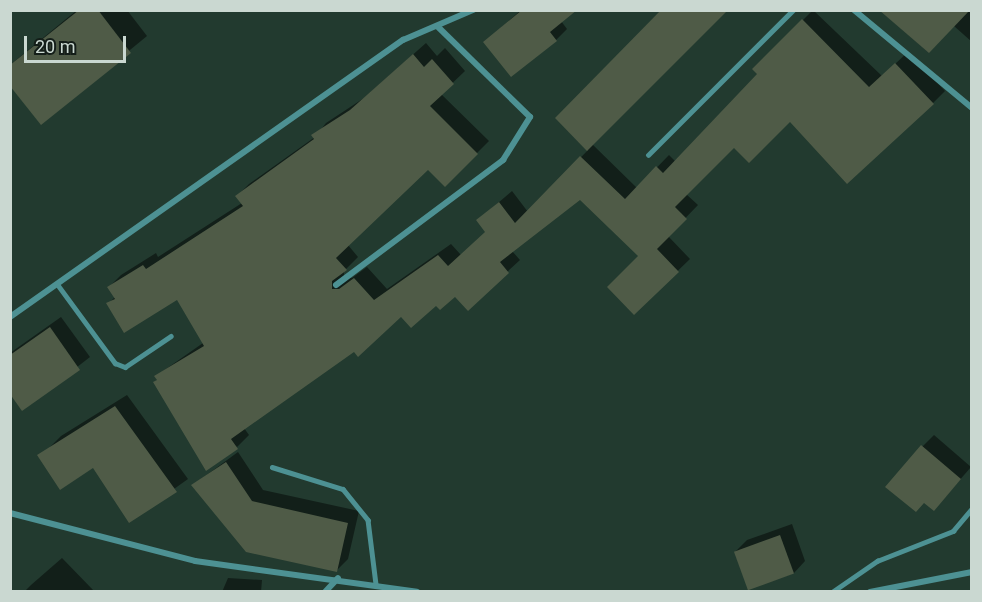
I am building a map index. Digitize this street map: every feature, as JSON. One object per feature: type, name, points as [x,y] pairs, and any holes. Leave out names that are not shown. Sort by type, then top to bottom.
[{"type":"street","points":[[10,317],[403,40],[438,27],[473,10]]},
{"type":"street","points":[[854,10],[972,108]]},
{"type":"street","points":[[336,285],[503,160],[530,117],[438,27]]},
{"type":"street","points":[[10,513],[195,561],[338,578],[417,591]]},
{"type":"street","points":[[870,591],[972,572]]},
{"type":"street","points":[[325,591],[338,578]]},
{"type":"lane","points":[[648,154],[793,10]]},
{"type":"lane","points":[[58,285],[115,363],[125,367],[171,336]]},
{"type":"lane","points":[[272,467],[343,489],[368,520],[376,584]]},
{"type":"lane","points":[[832,591],[877,561],[953,531],[972,508]]},
{"type":"building","points":[[79,10],[98,10],[131,53],[41,125],[10,86],[10,65]]},
{"type":"building","points":[[522,10],[577,10],[550,32],[557,41],[511,77],[483,42]]},
{"type":"building","points":[[661,10],[728,10],[587,151],[555,118]]},
{"type":"building","points":[[879,10],[970,10],[929,53]]},
{"type":"building","points":[[802,19],[869,87],[895,63],[934,104],[847,184],[790,122],[749,163],[734,148],[675,207],[687,219],[657,249],[679,272],[634,315],[607,287],[638,256],[580,200],[500,262],[509,273],[468,311],[455,297],[440,310],[436,306],[411,328],[401,317],[358,357],[354,352],[231,439],[238,449],[206,471],[153,382],[157,380],[154,376],[204,346],[177,300],[124,333],[106,303],[115,299],[107,287],[143,265],[146,269],[243,206],[235,196],[314,139],[311,135],[350,110],[413,54],[424,67],[432,59],[454,84],[430,106],[478,154],[445,187],[428,170],[336,258],[347,270],[332,281],[332,289],[339,289],[354,278],[374,300],[438,255],[448,266],[485,232],[476,220],[499,202],[515,223],[580,156],[625,199],[656,166],[663,173],[757,74],[752,69]]},
{"type":"building","points":[[50,327],[80,370],[22,411],[10,394],[10,355]]},
{"type":"building","points":[[115,406],[177,492],[129,523],[93,468],[60,490],[37,455]]},
{"type":"building","points":[[921,445],[961,479],[934,511],[924,503],[916,512],[885,487]]},
{"type":"building","points":[[226,462],[252,501],[348,523],[337,572],[246,552],[191,485]]},
{"type":"building","points":[[780,535],[794,574],[748,590],[734,552]]}]
